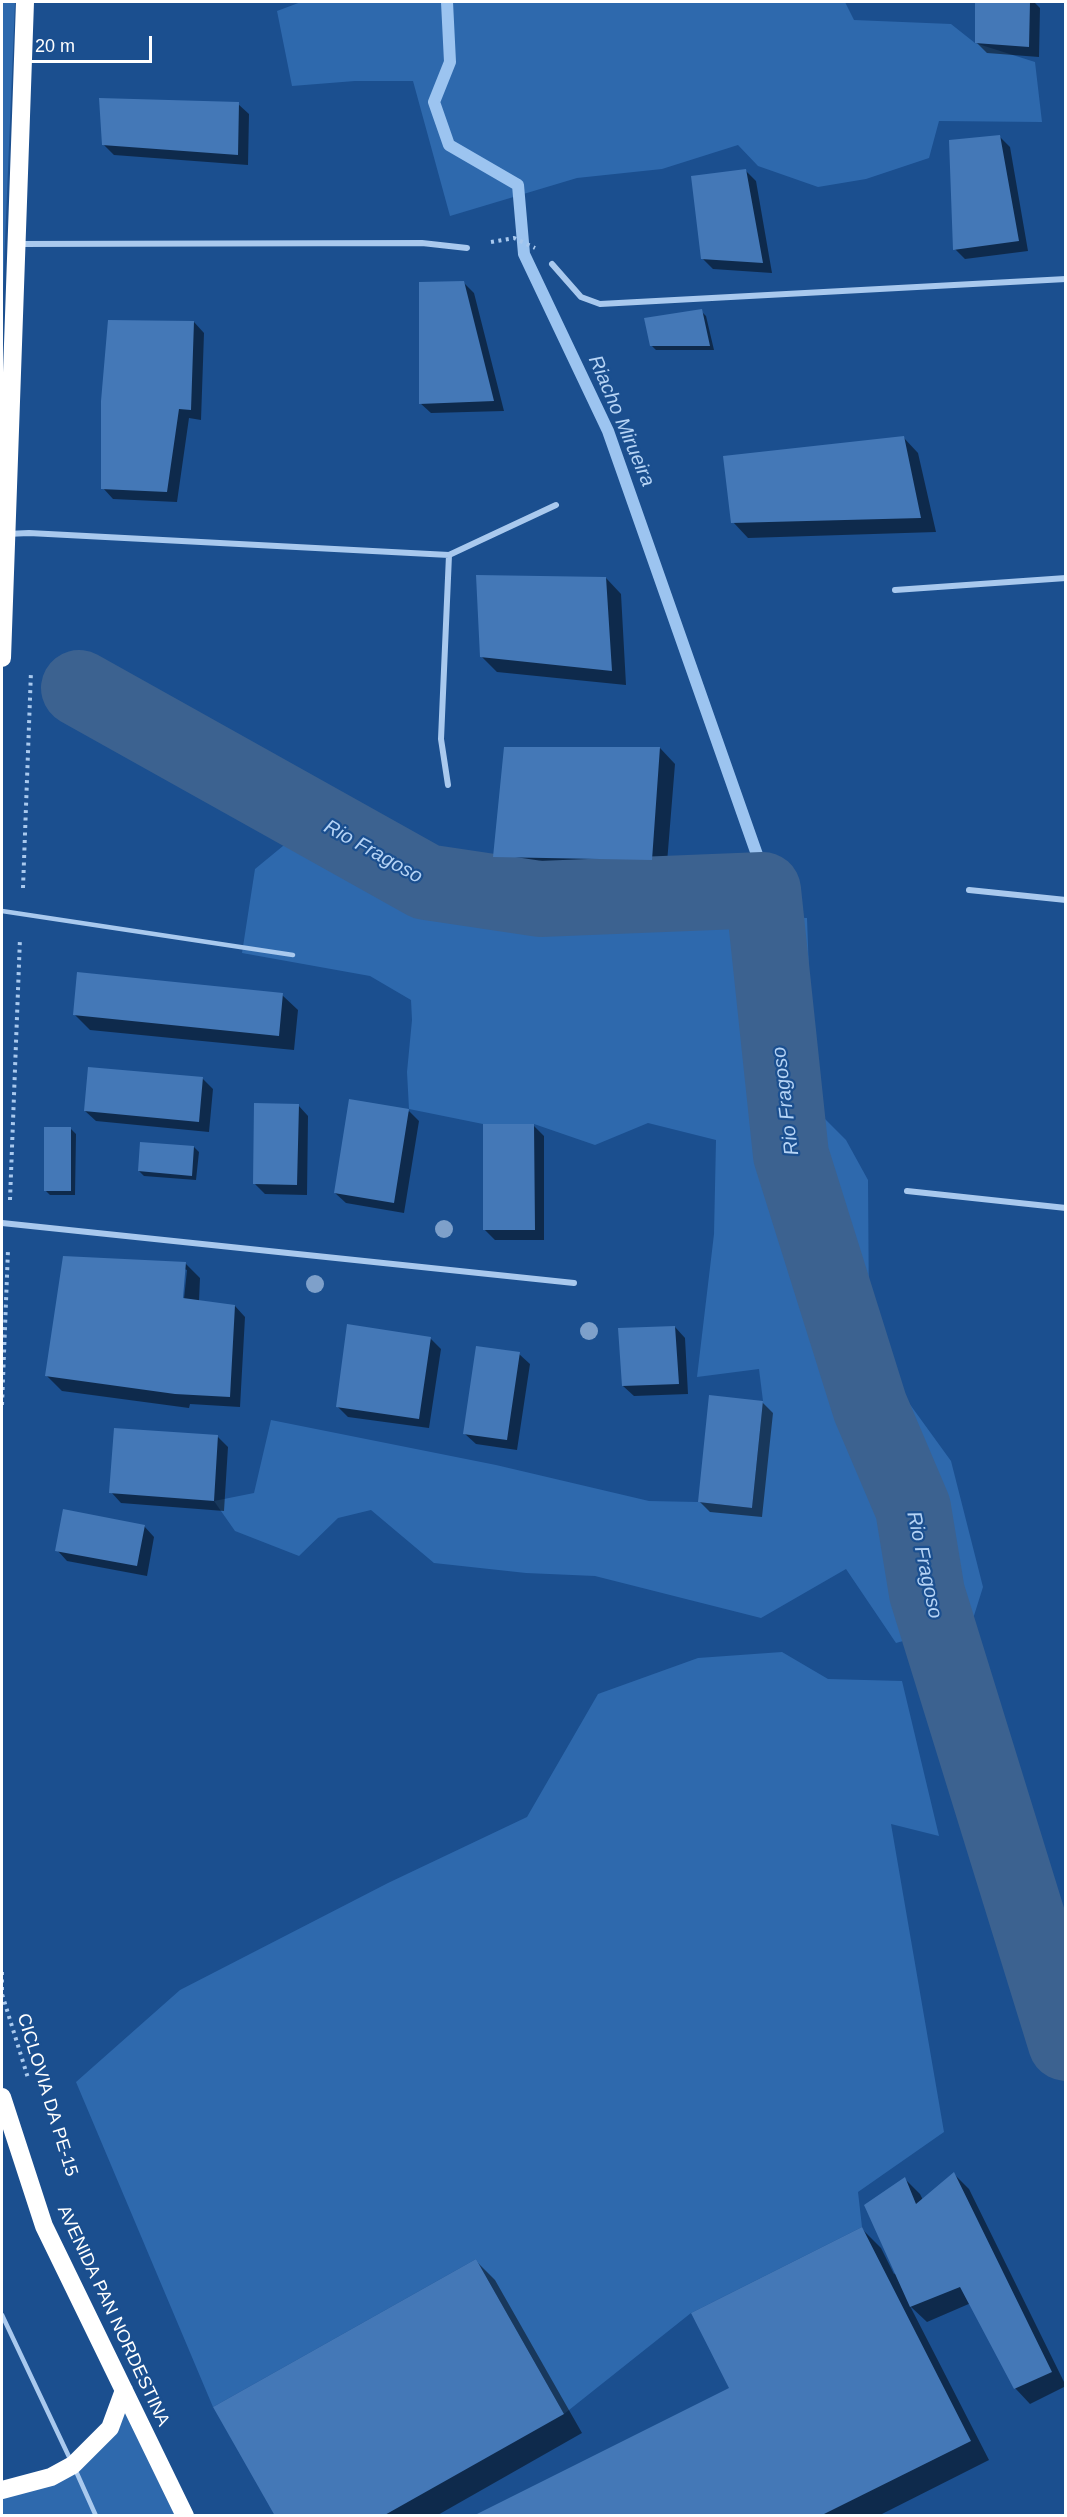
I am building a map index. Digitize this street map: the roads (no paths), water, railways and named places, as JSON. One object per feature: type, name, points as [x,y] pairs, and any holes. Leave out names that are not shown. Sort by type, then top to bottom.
[{"type":"highway","points":[[2,658],[7,534],[7,352],[15,244],[25,2]]},
{"type":"highway","name":"AVENIDA PAN NORDESTINA","points":[[2,2097],[44,2226],[185,2516]]},
{"type":"highway","points":[[2,2490],[51,2477],[73,2465],[110,2428],[124,2390]]},
{"type":"street","points":[[15,244],[422,243],[467,248]]},
{"type":"street","points":[[552,264],[581,297],[600,304],[1065,279]]},
{"type":"street","points":[[7,534],[29,533],[449,555],[556,506]]},
{"type":"street","points":[[448,785],[441,739],[449,555]]},
{"type":"street","points":[[896,590],[1065,578]]},
{"type":"street","points":[[969,890],[1065,900]]},
{"type":"street","points":[[907,1191],[1065,1208]]},
{"type":"street","points":[[5,1223],[574,1283]]},
{"type":"lane","points":[[2,911],[293,956]]},
{"type":"lane","points":[[2,2315],[96,2516]]},
{"type":"waterway","name":"Riacho Mirueira","points":[[447,2],[450,62],[434,102],[449,145],[518,185],[524,254],[608,431],[761,866],[763,890]]},
{"type":"waterway","name":"Rio Fragoso","points":[[79,688],[426,882],[540,899],[763,890],[791,1155],[870,1407],[913,1508],[927,1593],[1066,2043]]}]
